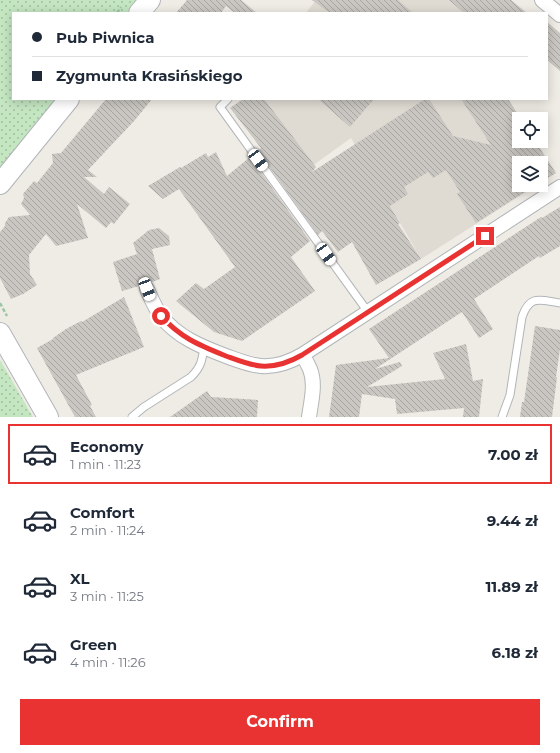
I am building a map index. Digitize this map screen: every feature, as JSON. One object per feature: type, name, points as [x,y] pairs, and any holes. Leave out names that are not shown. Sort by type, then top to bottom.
[{"type":"main road","points":[[140,12],[150,0]]},
{"type":"main road","points":[[0,184],[68,100]]},
{"type":"main road","points":[[0,333],[48,417]]},
{"type":"street","points":[[542,0],[560,15]]},
{"type":"street","points":[[147,289],[161,316],[168,324],[187,339],[204,347],[251,364],[262,366],[288,362],[302,355],[560,187]]},
{"type":"street","points":[[302,355],[310,369],[312,376],[313,394],[309,417]]},
{"type":"lane","points":[[227,100],[220,108],[368,312]]},
{"type":"lane","points":[[502,417],[510,395],[524,312],[529,304],[537,300],[560,303]]},
{"type":"lane","points":[[132,417],[144,407],[191,377],[202,363],[204,347]]},
{"type":"shaded area","points":[[316,0],[511,0],[525,12],[307,12]]},
{"type":"shaded area","points":[[245,100],[509,100],[516,112],[512,112],[512,148],[540,148],[545,156],[512,156],[512,192],[526,192],[421,259],[351,138],[301,174]]},
{"type":"shaded area","points":[[548,161],[556,173],[548,178]]},
{"type":"green space","points":[[0,0],[137,0],[128,12],[12,12],[12,100],[55,100],[0,170]]},
{"type":"green space","points":[[0,360],[3,365],[33,417],[0,417]]},
{"type":"building","points":[[187,0],[241,0],[256,12],[234,12],[226,6],[222,12],[177,12]]},
{"type":"building","points":[[312,0],[398,0],[412,12],[329,12]]},
{"type":"building","points":[[449,0],[511,0],[526,12],[463,12]]},
{"type":"building","points":[[548,23],[560,33],[560,71],[548,61]]},
{"type":"building","points":[[105,100],[151,100],[135,120],[88,170],[97,177],[84,177],[104,194],[109,187],[130,204],[114,224],[111,222],[106,228],[77,204],[88,238],[56,246],[46,234],[29,255],[30,274],[37,285],[23,294],[11,299],[0,278],[0,232],[5,226],[5,223],[9,217],[30,215],[21,204],[24,198],[23,194],[34,181],[37,183],[53,163],[52,154],[61,153]]},
{"type":"building","points":[[242,100],[265,100],[316,167],[312,172],[423,100],[430,100],[453,136],[491,145],[462,100],[509,100],[516,112],[512,112],[512,148],[540,148],[545,156],[512,156],[512,192],[525,192],[476,223],[457,194],[460,192],[446,170],[433,178],[428,172],[404,187],[408,194],[390,206],[400,223],[398,224],[421,259],[376,285],[352,242],[338,252],[322,231],[318,235],[258,151],[261,148],[230,108]]},
{"type":"building","points":[[319,100],[373,100],[350,127]]},
{"type":"building","points":[[216,152],[227,176],[250,157],[310,241],[291,257],[315,291],[242,341],[214,332],[176,301],[196,283],[204,289],[235,267],[179,189],[163,199],[148,186],[206,153],[208,157]]},
{"type":"building","points":[[548,161],[556,173],[548,178]]},
{"type":"building","points":[[560,207],[560,246],[540,258],[539,256],[474,299],[493,329],[479,338],[462,312],[375,369],[400,362],[402,366],[367,387],[445,379],[433,353],[466,344],[473,381],[483,379],[479,417],[463,417],[464,408],[397,414],[395,399],[362,394],[359,417],[329,417],[336,365],[389,358],[369,329],[541,217],[542,218]]},
{"type":"building","points":[[159,228],[169,236],[170,245],[152,249],[160,279],[152,282],[144,281],[139,286],[122,291],[113,262],[137,254],[133,243],[149,230]]},
{"type":"building","points":[[124,297],[144,347],[76,375],[92,405],[90,406],[96,417],[75,417],[37,348],[53,339],[66,329],[81,321],[82,322]]},
{"type":"building","points":[[535,326],[560,330],[560,349],[552,417],[520,417],[522,402],[524,402]]},
{"type":"building","points":[[207,391],[211,397],[258,400],[257,417],[170,417]]},
{"type":"route","points":[[161,316],[168,324],[187,339],[238,360],[262,366],[288,362],[299,357],[485,236]]}]
